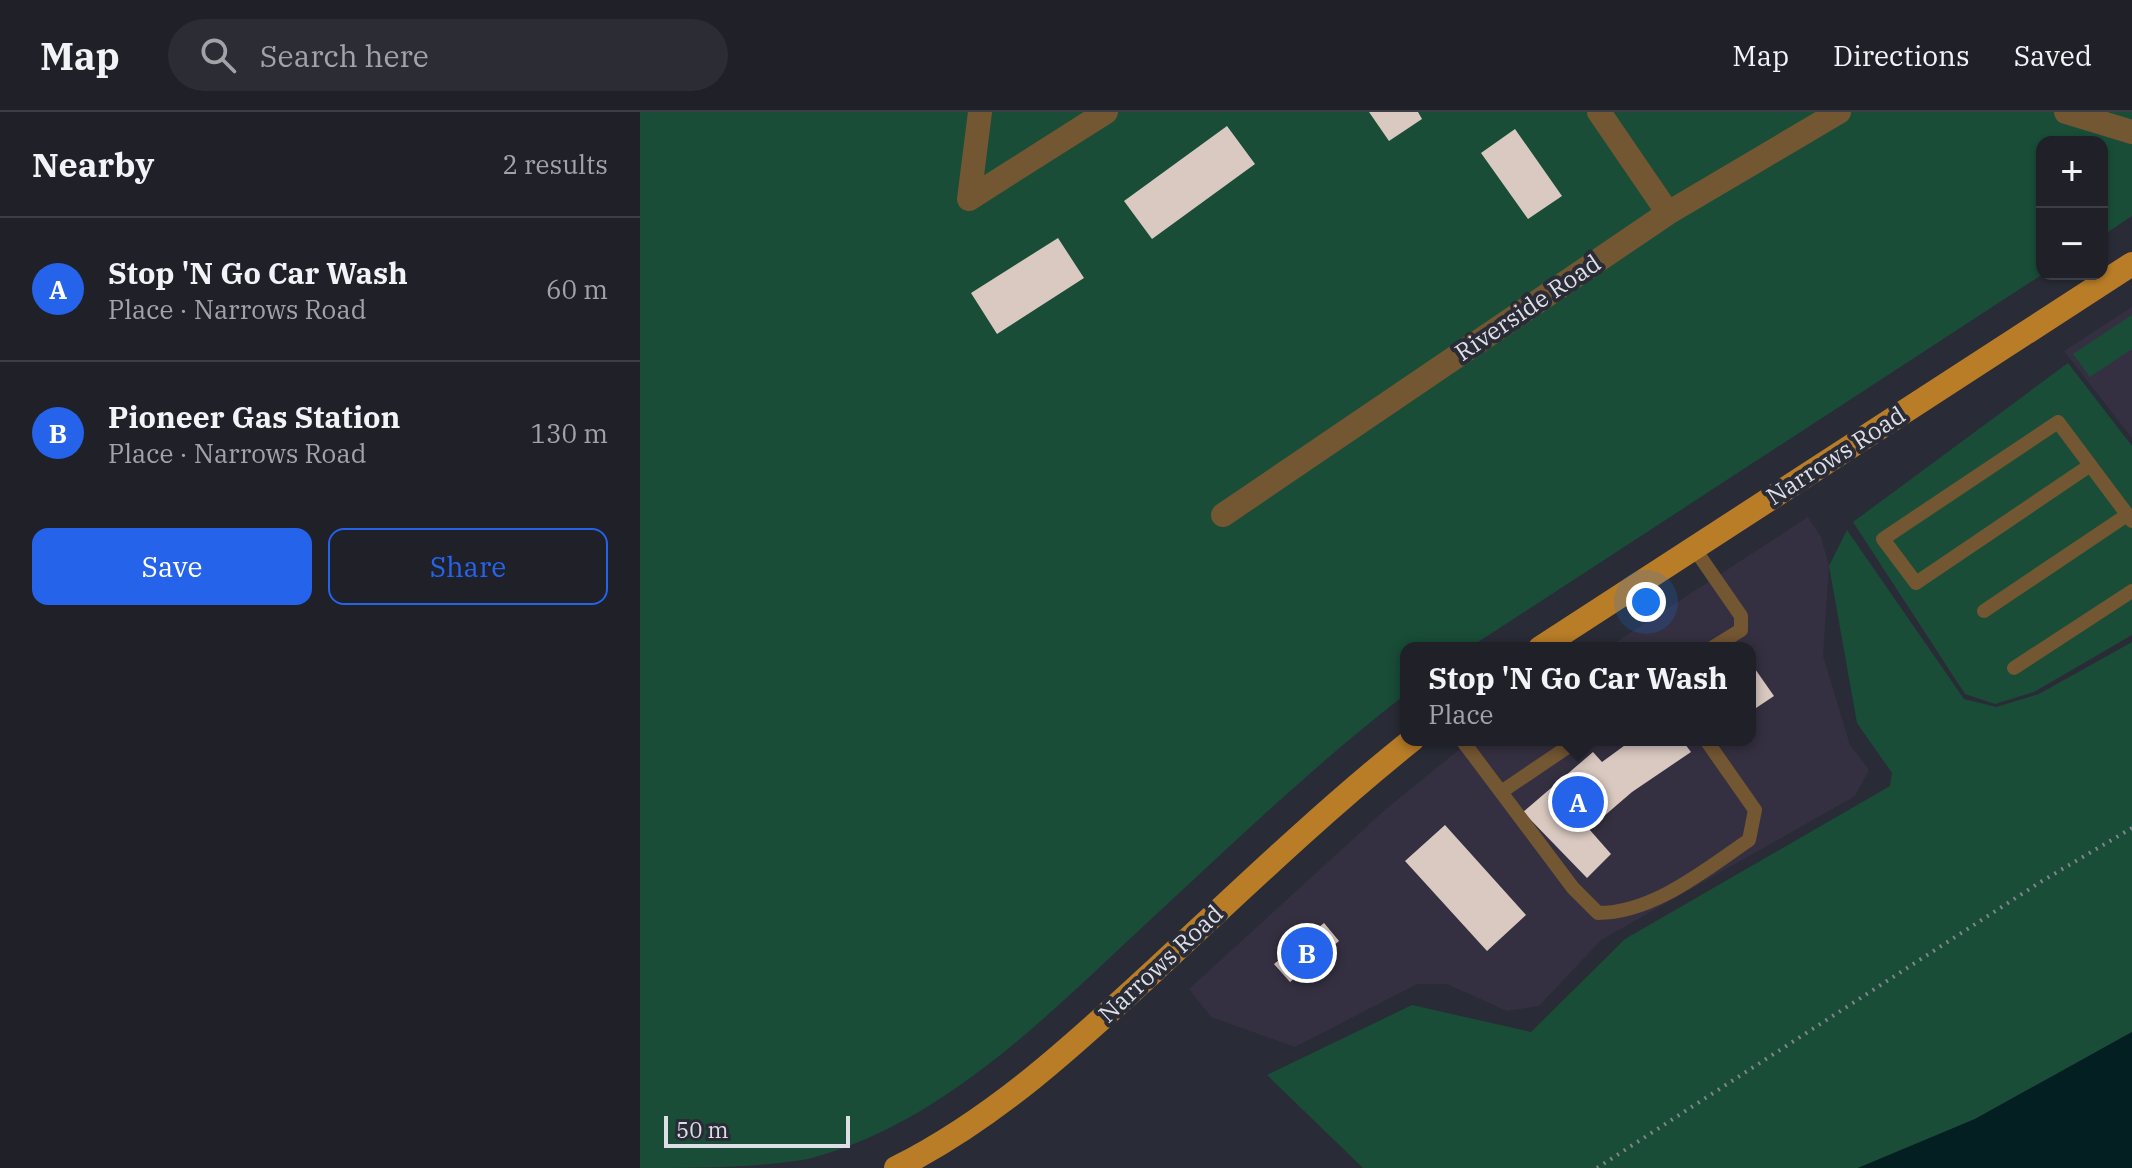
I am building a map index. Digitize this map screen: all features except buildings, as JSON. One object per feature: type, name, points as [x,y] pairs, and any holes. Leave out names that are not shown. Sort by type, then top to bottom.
[{"type":"main road","name":"Narrows Road","points":[[1549,642],[2132,264]]},
{"type":"main road","name":"Narrows Road","points":[[896,1168],[975,1122],[1054,1061],[1289,846],[1405,746]]},
{"type":"street","points":[[980,112],[969,199],[1106,112]]},
{"type":"street","points":[[1599,112],[1668,213]]},
{"type":"street","name":"Riverside Road","points":[[1223,515],[1668,213],[1839,112]]},
{"type":"street","points":[[2066,112],[2132,132]]},
{"type":"lane","points":[[1984,611],[2129,518],[2058,422],[1883,539],[1916,583],[2089,466]]},
{"type":"lane","points":[[1694,548],[1741,616],[1741,630],[1722,642]]},
{"type":"lane","points":[[2014,668],[2132,591]]},
{"type":"lane","points":[[1466,746],[1573,888],[1598,913],[1620,913],[1681,885],[1749,840],[1755,810],[1710,746]]},
{"type":"lane","points":[[1501,792],[1569,746]]},
{"type":"path","points":[[1597,1168],[2042,881],[2132,828]]},
{"type":"shaded area","points":[[2132,307],[2132,438],[2064,351]]},
{"type":"shaded area","points":[[1808,517],[1821,537],[1829,566],[1823,656],[1850,745],[1869,770],[1855,796],[1601,940],[1539,1006],[1507,1011],[1447,984],[1417,984],[1295,1047],[1211,1017],[1189,989],[1386,809],[1464,746],[1756,746],[1756,642],[1616,642]]},
{"type":"shaded area","points":[[2132,1032],[2132,1168],[1858,1168],[1975,1119]]},
{"type":"green space","points":[[640,112],[2132,112],[2132,216],[2108,232],[2108,136],[2036,136],[2036,279],[1478,642],[1400,642],[1400,699],[1301,781],[1062,1002],[984,1067],[901,1122],[855,1143],[808,1159],[704,1168],[640,1168]]},
{"type":"green space","points":[[2132,315],[2132,349],[2090,377],[2073,354]]},
{"type":"green space","points":[[2068,363],[2132,446],[2132,635],[2034,692],[1995,704],[1965,694],[1853,522]]},
{"type":"green space","points":[[1847,530],[1964,699],[1996,707],[2039,694],[2132,642],[2132,1032],[1975,1119],[1858,1168],[1363,1168],[1267,1075],[1412,1005],[1531,1032],[1625,939],[1890,786],[1892,773],[1857,723],[1829,566]]},
{"type":"place","name":"Stop 'N Go Car Wash","points":[[1578,802]]},
{"type":"place","name":"Pioneer Gas Station","points":[[1307,953]]}]
